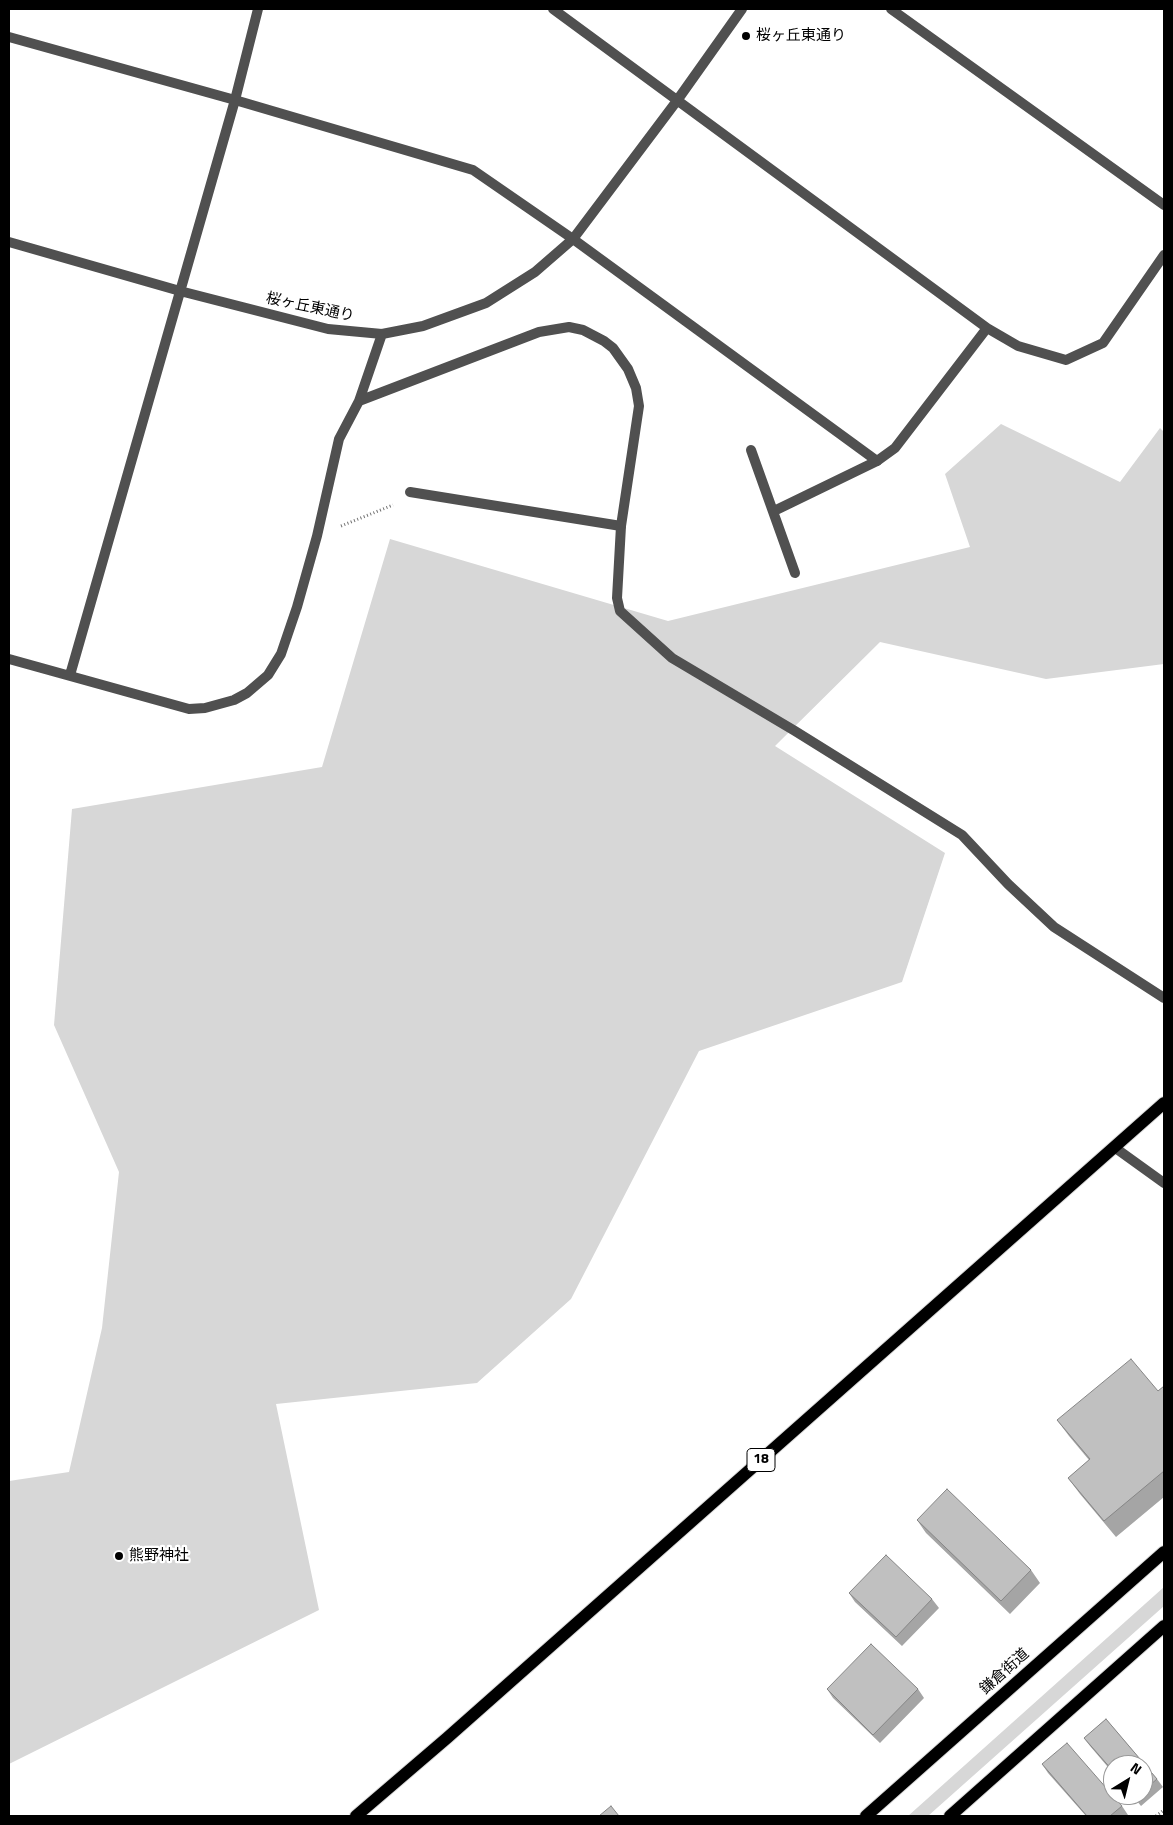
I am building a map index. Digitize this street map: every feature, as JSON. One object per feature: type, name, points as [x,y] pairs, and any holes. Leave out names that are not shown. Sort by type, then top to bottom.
[{"type":"main road","name":"18","points":[[356,1816],[455,1732],[1164,1103]]},
{"type":"main road","name":"鎌倉街道","points":[[866,1816],[1164,1552]]},
{"type":"main road","points":[[950,1816],[1164,1626]]},
{"type":"street","points":[[70,675],[235,100],[258,9]]},
{"type":"street","points":[[552,9],[986,328],[1018,346],[1066,360],[1103,343],[1164,256]]},
{"type":"street","name":"桜ヶ丘東通り","points":[[9,242],[180,291],[328,329],[382,334],[423,326],[486,304],[535,272],[573,239],[676,102],[742,9]]},
{"type":"street","points":[[891,9],[1164,205]]},
{"type":"street","points":[[9,37],[235,100],[473,170],[573,239],[877,461]]},
{"type":"street","points":[[359,401],[539,332],[570,327],[594,335],[613,348],[621,358],[636,388],[639,406],[621,526],[617,598],[620,611],[672,658],[795,730],[962,835],[1008,884],[1054,927],[1164,998]]},
{"type":"street","points":[[774,511],[877,461],[895,448],[986,328]]},
{"type":"street","points":[[9,659],[189,709],[220,705],[247,693],[268,675],[282,654],[317,536],[339,440],[359,401],[382,334]]},
{"type":"street","points":[[751,450],[795,574]]},
{"type":"street","points":[[410,492],[621,526]]},
{"type":"street","points":[[1114,1147],[1164,1182]]},
{"type":"path","points":[[317,536],[403,501],[410,492]]},
{"type":"path","points":[[1156,1816],[1164,1810]]},
{"type":"shaded area","points":[[1001,424],[1120,482],[1160,428],[1164,432],[1164,664],[1046,679],[880,642],[775,746],[945,853],[902,982],[699,1051],[571,1299],[477,1383],[276,1404],[319,1610],[9,1764],[9,1481],[69,1472],[102,1328],[119,1172],[54,1025],[72,809],[322,767],[390,539],[668,621],[970,547],[945,474]]},
{"type":"shaded area","points":[[1164,1587],[1164,1606],[928,1816],[908,1816]]},
{"type":"building","points":[[1131,1359],[1158,1391],[1164,1386],[1164,1471],[1104,1521],[1068,1478],[1090,1459],[1057,1420]]},
{"type":"building","points":[[947,1489],[1031,1570],[1001,1601],[917,1520]]},
{"type":"building","points":[[886,1555],[932,1599],[896,1637],[849,1593]]},
{"type":"building","points":[[871,1644],[918,1689],[873,1735],[827,1689]]},
{"type":"building","points":[[1106,1719],[1137,1755],[1103,1755],[1103,1760],[1084,1738]]},
{"type":"building","points":[[1067,1743],[1103,1784],[1103,1805],[1122,1806],[1110,1816],[1087,1816],[1042,1764]]},
{"type":"building","points":[[1153,1774],[1157,1779],[1153,1782]]},
{"type":"building","points":[[611,1806],[619,1816],[599,1816]]},
{"type":"place","name":"桜ヶ丘東通り","points":[[746,36]]},
{"type":"place","name":"熊野神社","points":[[119,1556]]}]
